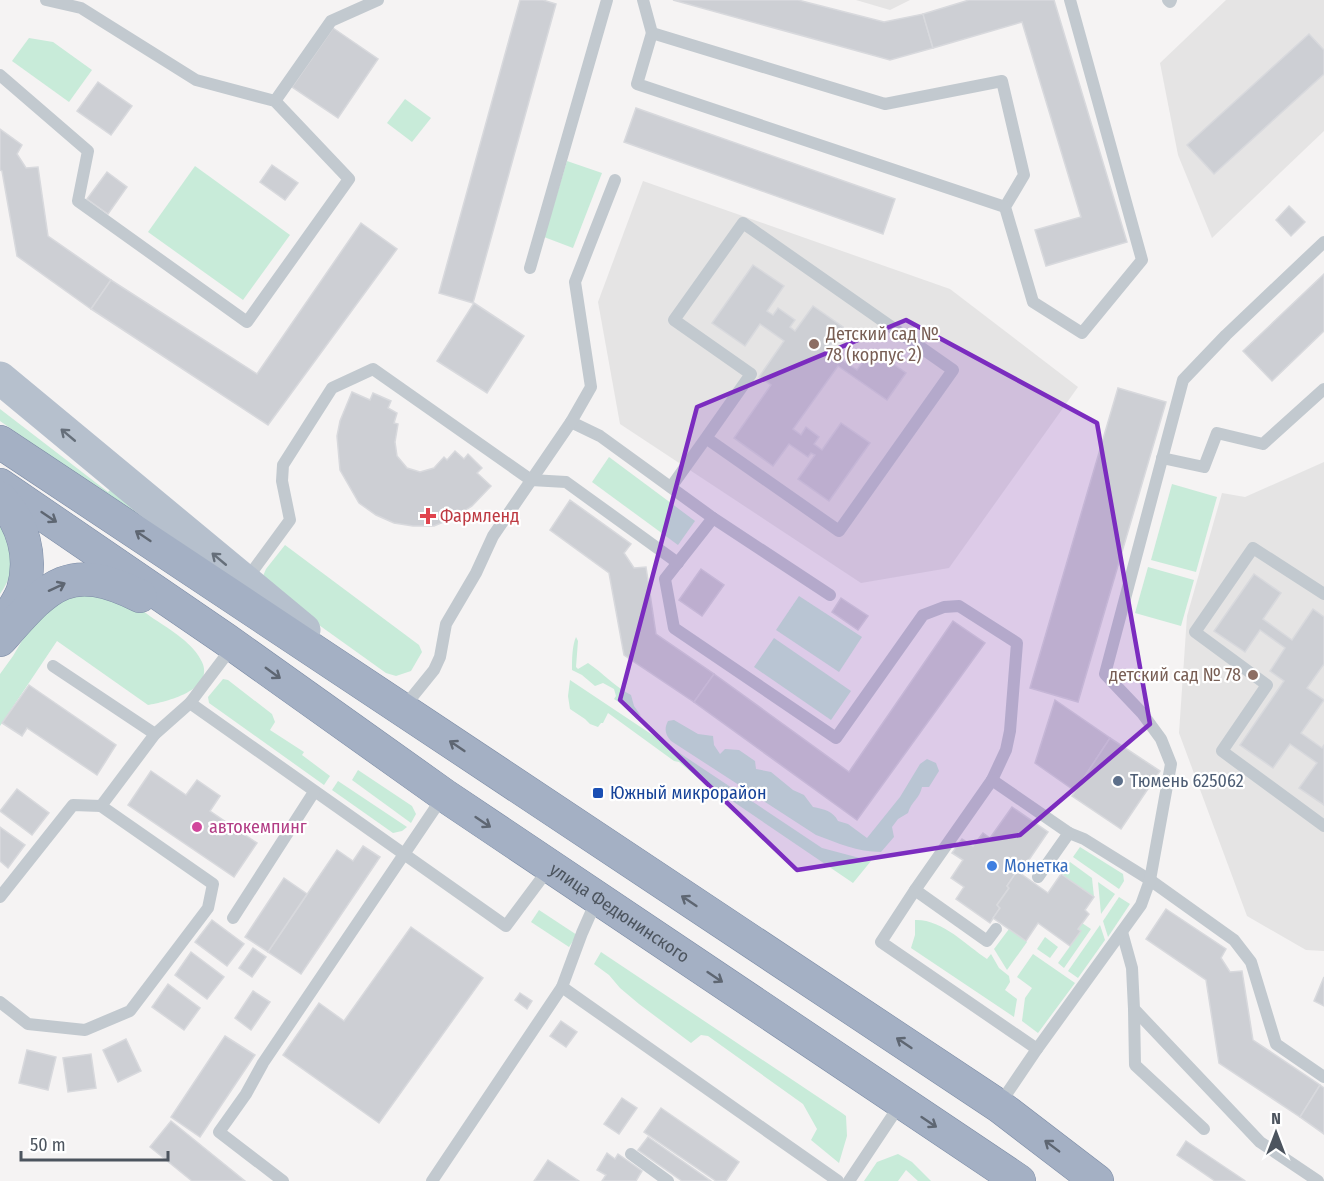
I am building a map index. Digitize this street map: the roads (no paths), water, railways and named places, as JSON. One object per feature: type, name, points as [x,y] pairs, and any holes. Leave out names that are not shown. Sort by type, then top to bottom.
[{"type":"highway","points":[[0,442],[999,1106],[1097,1181]]},
{"type":"highway","points":[[0,485],[229,642]]},
{"type":"highway","points":[[0,498],[19,527],[28,559],[22,592],[0,632]]},
{"type":"highway","points":[[0,640],[34,602],[52,588],[81,579],[95,579],[112,583],[229,642]]},
{"type":"highway","name":"улица Федюнинского","points":[[229,642],[444,795],[1019,1181]]},
{"type":"main road","points":[[0,378],[389,700]]},
{"type":"lane","points":[[0,75],[88,151],[78,201],[247,322],[349,179],[275,101],[196,80],[81,8],[46,0]]},
{"type":"lane","points":[[275,101],[331,21],[378,0]]},
{"type":"lane","points":[[530,268],[607,0]]},
{"type":"lane","points":[[643,0],[652,33],[637,84],[1005,207]]},
{"type":"lane","points":[[652,33],[885,104],[1002,81],[1024,175],[1005,207],[1033,302],[1082,333],[1142,260],[1070,0]]},
{"type":"lane","points":[[389,700],[434,669],[440,657],[446,624],[476,573],[493,536],[591,387],[575,282],[615,180]]},
{"type":"lane","points":[[671,488],[706,438],[751,374],[674,320],[743,223],[953,370],[839,531],[706,438]]},
{"type":"lane","points":[[999,1106],[1037,1049],[1141,905],[1150,880],[1171,764],[1161,739],[1142,713],[1105,674],[1183,380],[1226,335],[1324,242]]},
{"type":"lane","points":[[245,581],[290,520],[282,481],[283,465],[333,388],[374,369],[531,480],[566,482],[678,563]]},
{"type":"lane","points":[[1162,458],[1204,467],[1217,433],[1263,444],[1324,388]]},
{"type":"lane","points":[[570,422],[600,436],[713,518],[830,596]]},
{"type":"lane","points":[[713,518],[665,579],[674,628],[836,738],[923,615],[944,607],[958,606],[1017,643],[1010,731],[1006,750],[992,780],[915,890],[882,942],[1037,1049]]},
{"type":"lane","points":[[1324,594],[1253,548],[1195,632],[1267,685],[1222,751],[1324,826]]},
{"type":"lane","points":[[101,806],[155,734],[190,704],[229,642]]},
{"type":"lane","points":[[53,666],[155,734]]},
{"type":"lane","points":[[190,704],[506,926],[550,867]]},
{"type":"lane","points":[[992,780],[1070,833],[1084,838],[1150,880],[1234,940],[1251,962],[1275,1044],[1324,1077]]},
{"type":"lane","points":[[233,918],[314,792]]},
{"type":"lane","points":[[283,1181],[219,1132],[444,795]]},
{"type":"lane","points":[[0,897],[73,805],[101,806],[213,884],[208,908],[130,1011],[85,1030],[28,1024],[0,1002]]},
{"type":"lane","points":[[1038,877],[1070,833]]},
{"type":"lane","points":[[915,890],[987,941],[996,929]]},
{"type":"lane","points":[[432,1181],[562,987],[598,898]]},
{"type":"lane","points":[[1122,932],[1132,968],[1135,1065],[1204,1129]]},
{"type":"lane","points":[[562,987],[838,1181]]},
{"type":"lane","points":[[1134,1009],[1260,1142],[1318,1181]]},
{"type":"lane","points":[[849,1181],[901,1103]]},
{"type":"lane","points":[[631,1154],[668,1181]]},
{"type":"place","name":"Детский сад № 78 (корпус 2)","points":[[814,344]]},
{"type":"place","name":"Фармленд","points":[[428,516]]},
{"type":"place","name":"детский сад № 78","points":[[1253,675]]},
{"type":"place","name":"Тюмень 625062","points":[[1118,781]]},
{"type":"place","name":"Южный микрорайон","points":[[598,793]]},
{"type":"place","name":"автокемпинг","points":[[197,827]]},
{"type":"place","name":"Монетка","points":[[992,866]]}]
